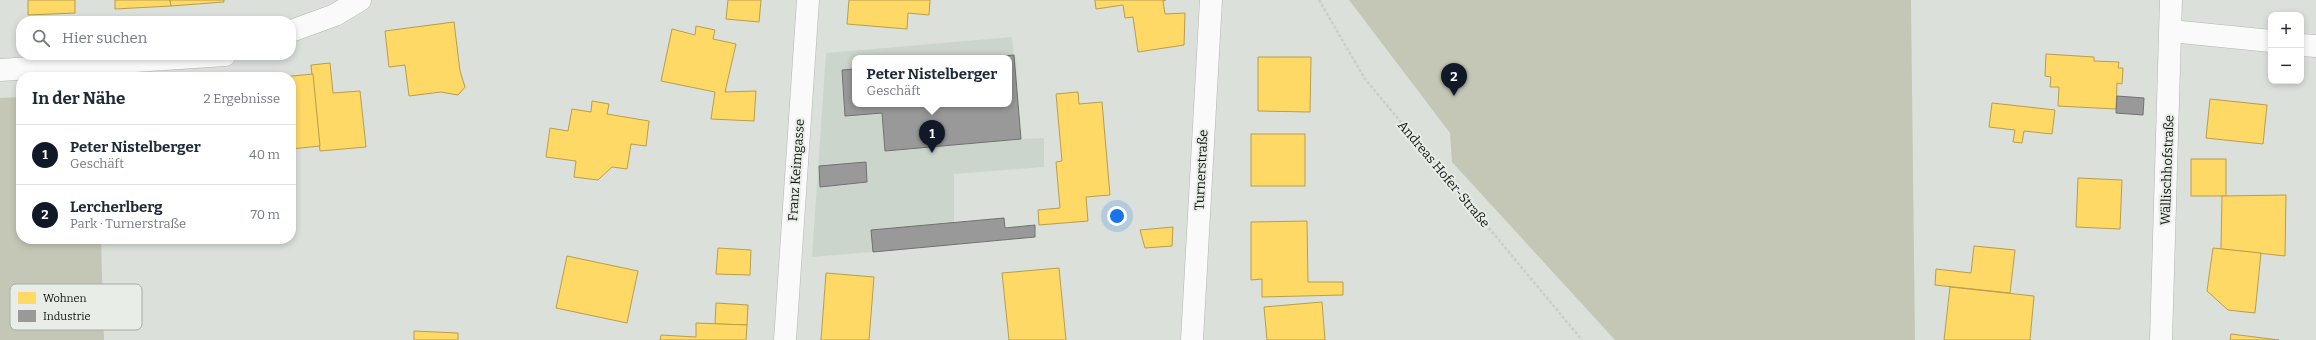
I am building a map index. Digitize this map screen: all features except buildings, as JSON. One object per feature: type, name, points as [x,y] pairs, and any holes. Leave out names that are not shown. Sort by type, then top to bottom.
[{"type":"street","points":[[296,29],[335,15],[360,0]]},
{"type":"street","name":"Franz Keimgasse","points":[[784,340],[808,0]]},
{"type":"street","name":"Turnerstraße","points":[[1192,340],[1211,0]]},
{"type":"street","name":"Wällischhofstraße","points":[[2161,340],[2172,0]]},
{"type":"street","points":[[2171,31],[2268,41]]},
{"type":"street","points":[[2304,44],[2316,46]]},
{"type":"street","points":[[0,70],[150,60]]},
{"type":"path","name":"Andreas Hofer-Straße","points":[[1319,0],[1365,79],[1582,340]]},
{"type":"shaded area","points":[[1012,37],[1021,139],[1044,138],[1044,167],[954,174],[954,245],[812,257],[826,53]]},
{"type":"green space","points":[[1349,0],[1911,0],[1915,340],[1615,340],[1452,162],[1450,133]]},
{"type":"green space","points":[[16,97],[16,244],[101,244],[102,284],[10,284],[10,330],[104,330],[104,340],[0,340],[0,98]]},
{"type":"place","name":"Lercherlberg","points":[[1454,96]]},
{"type":"place","name":"Peter Nistelberger","points":[[932,153]]}]
